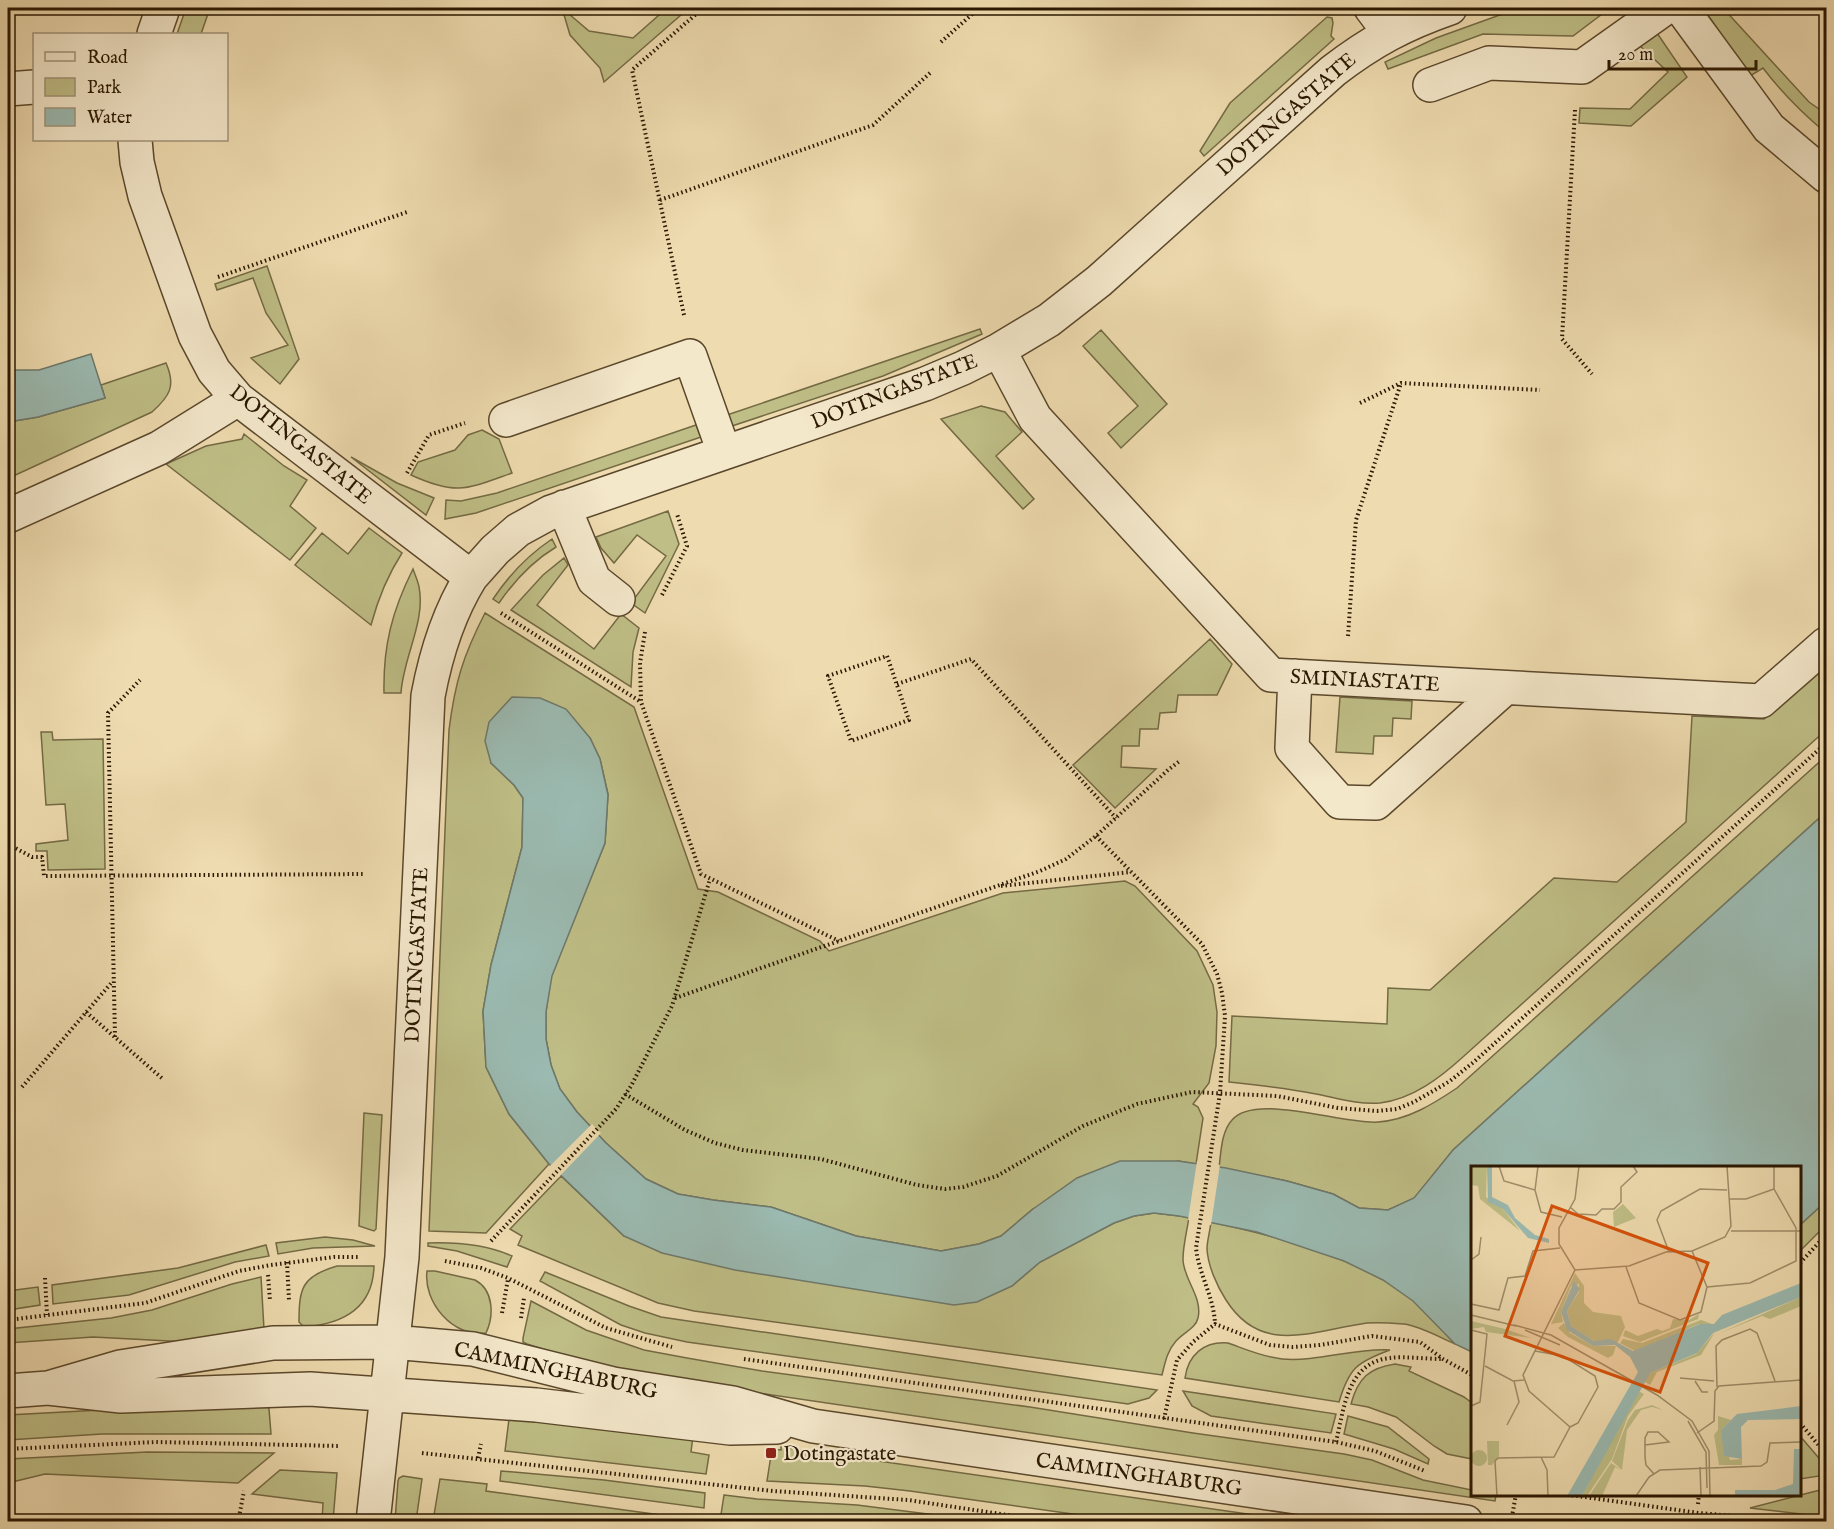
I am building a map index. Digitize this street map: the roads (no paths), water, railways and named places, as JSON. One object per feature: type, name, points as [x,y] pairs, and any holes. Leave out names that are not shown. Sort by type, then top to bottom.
[{"type":"street","points":[[154,33],[163,8]]},
{"type":"street","name":"DOTINGASTATE","points":[[373,1521],[402,1257],[428,696],[435,659],[447,624],[458,598],[471,577],[495,550],[518,530],[551,512],[925,384],[999,350],[1049,320],[1099,281],[1333,71],[1361,50],[1380,20],[1450,8]]},
{"type":"street","points":[[1430,85],[1489,63],[1582,67],[1665,8]]},
{"type":"street","points":[[1681,8],[1769,128],[1827,176]]},
{"type":"street","points":[[8,89],[33,87]]},
{"type":"street","name":"DOTINGASTATE","points":[[135,141],[137,162],[145,196],[195,335],[214,371],[238,399],[471,577]]},
{"type":"street","name":"SMINIASTATE","points":[[999,350],[1042,426],[1271,675],[1761,701],[1827,644]]},
{"type":"street","points":[[506,420],[690,356],[724,452]]},
{"type":"street","points":[[8,516],[159,448],[238,399]]},
{"type":"street","points":[[564,507],[594,580],[618,599]]},
{"type":"street","points":[[1295,676],[1292,748],[1340,802],[1376,803],[1505,688]]},
{"type":"street","name":"CAMMINGHABURG","points":[[48,1388],[120,1367],[273,1343],[392,1342],[473,1349],[613,1384],[733,1403],[813,1426],[1466,1521]]},
{"type":"street","name":"CAMMINGHABURG","points":[[8,1391],[48,1388],[122,1396],[310,1389],[536,1405],[730,1428],[813,1426]]},
{"type":"water","points":[[91,354],[105,398],[38,417],[8,422],[8,370],[39,370]]},
{"type":"water","points":[[512,697],[540,698],[566,709],[590,738],[600,759],[608,795],[605,843],[552,976],[546,1012],[546,1039],[551,1065],[560,1089],[577,1112],[606,1143],[646,1179],[678,1194],[771,1207],[856,1236],[941,1251],[979,1244],[1001,1236],[1033,1209],[1077,1178],[1120,1161],[1178,1161],[1226,1168],[1333,1194],[1359,1208],[1388,1210],[1414,1198],[1453,1150],[1826,812],[1826,1201],[1801,1224],[1801,1166],[1471,1166],[1471,1352],[1455,1344],[1413,1301],[1383,1280],[1344,1261],[1257,1232],[1179,1216],[1154,1213],[1134,1216],[1114,1223],[1040,1262],[1012,1286],[977,1302],[954,1305],[735,1270],[662,1253],[624,1236],[549,1164],[509,1114],[486,1067],[483,1011],[491,965],[522,847],[523,798],[514,785],[491,763],[485,741],[489,722]]},
{"type":"place","name":"Dotingastate","points":[[771,1453]]}]
